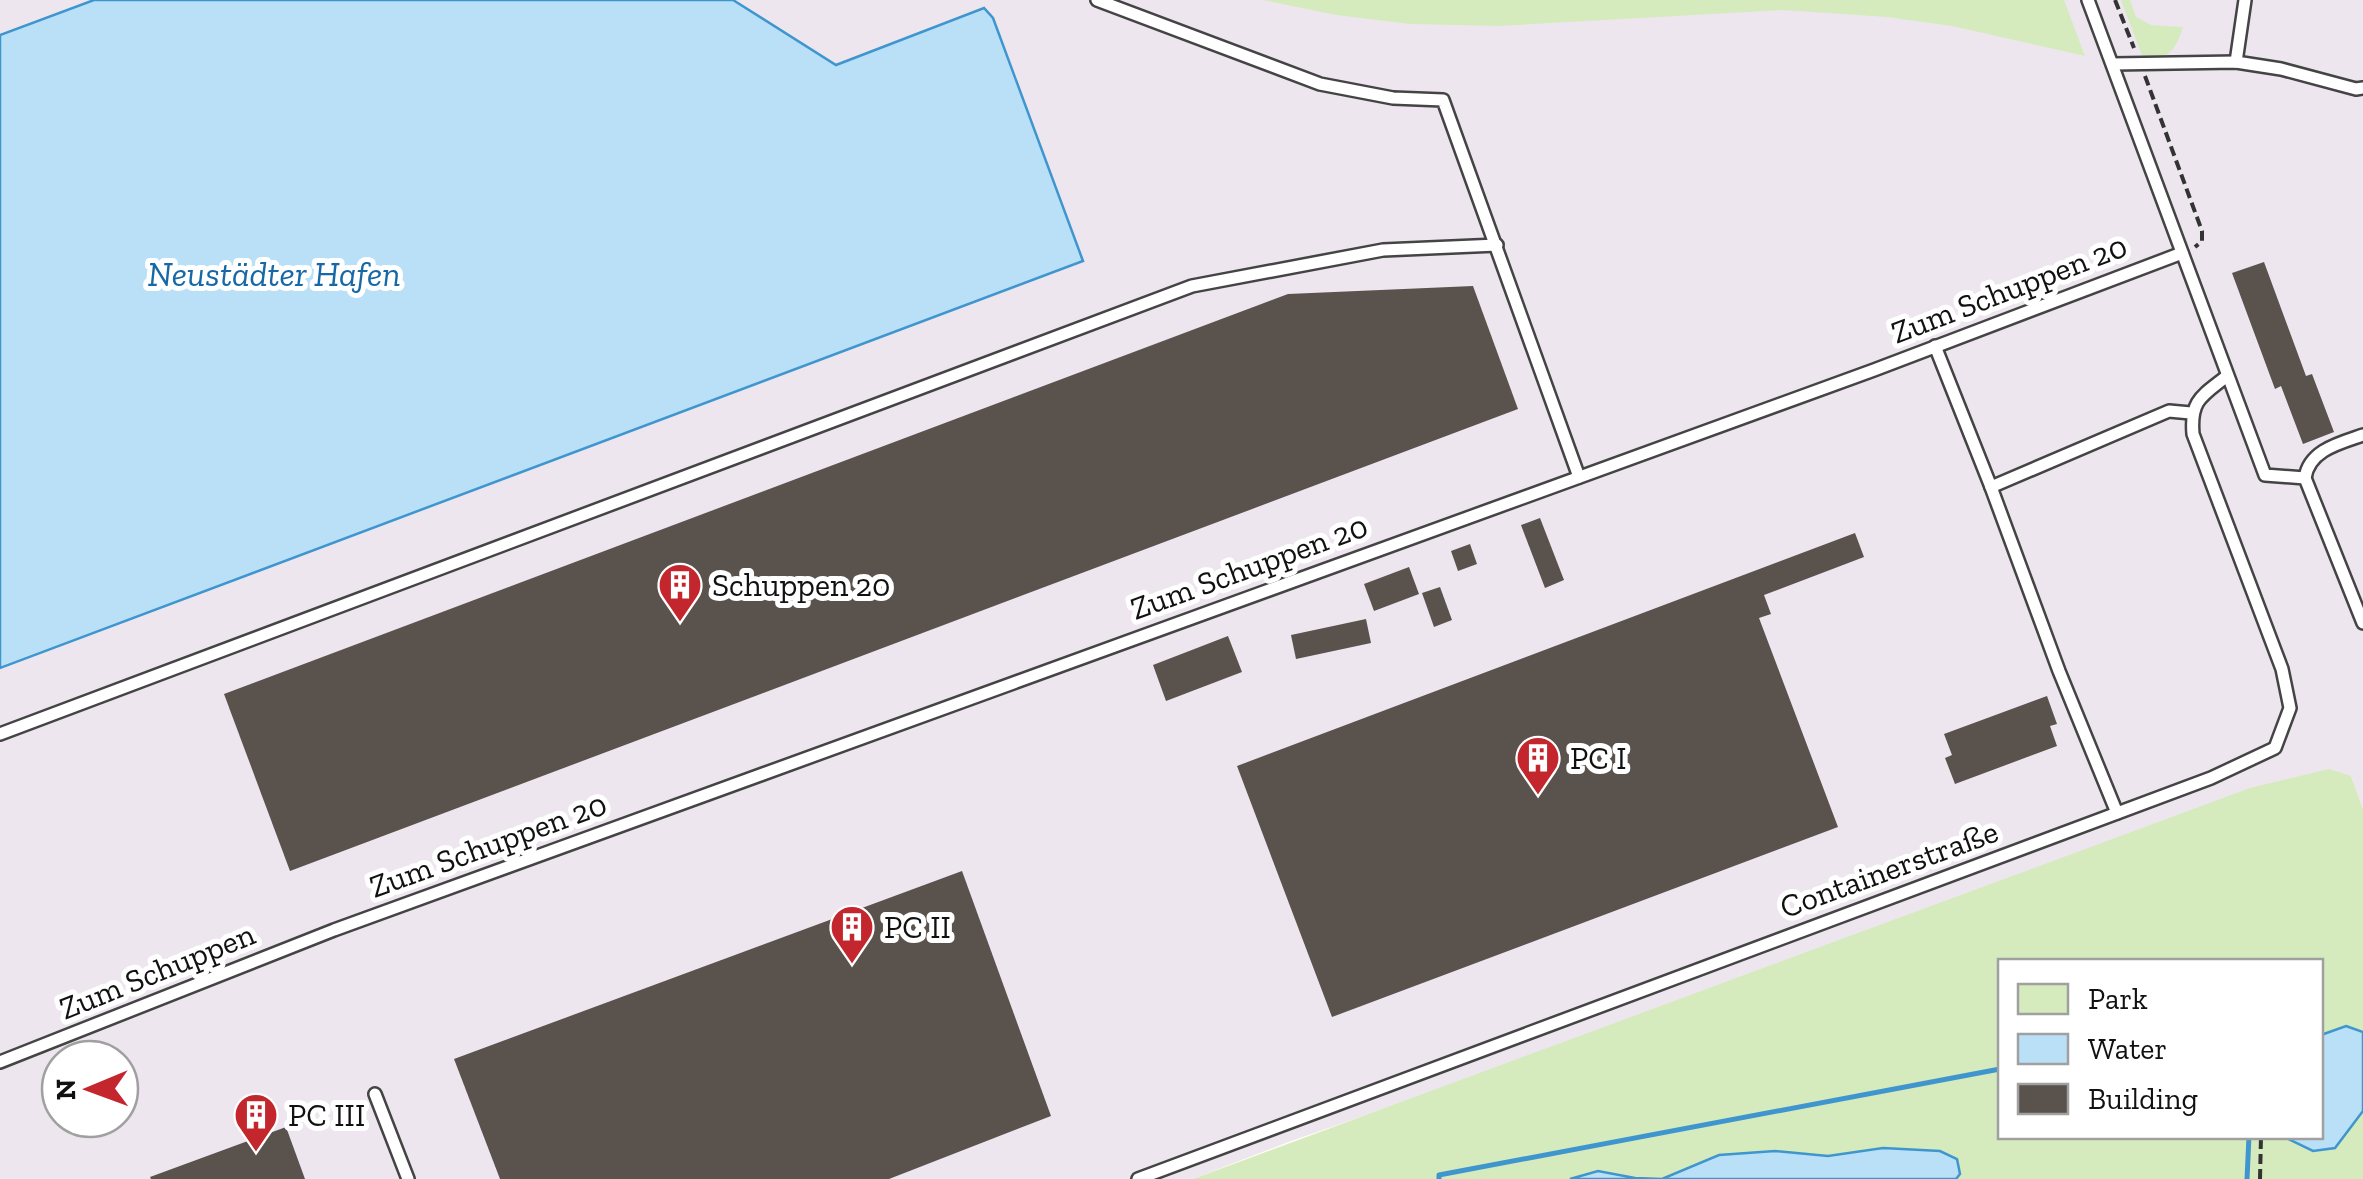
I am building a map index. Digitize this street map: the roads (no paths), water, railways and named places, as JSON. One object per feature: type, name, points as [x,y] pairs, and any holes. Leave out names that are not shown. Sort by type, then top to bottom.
[{"type":"lane","points":[[1096,0],[1320,84],[1393,98],[1444,100],[1579,477]]},
{"type":"lane","points":[[2088,0],[2265,475],[2306,478]]},
{"type":"lane","points":[[2236,62],[2245,0]]},
{"type":"lane","points":[[2113,64],[2236,62],[2363,88]]},
{"type":"lane","points":[[0,734],[1192,286],[1383,250],[1497,245]]},
{"type":"lane","name":"Zum Schuppen 20","points":[[334,930],[2182,253]]},
{"type":"lane","points":[[1936,346],[2117,813]]},
{"type":"lane","points":[[1991,487],[2169,411],[2191,414],[2199,398],[2227,376]]},
{"type":"lane","name":"Containerstraße","points":[[1138,1179],[2211,778],[2274,748],[2290,708],[2282,669],[2193,434],[2191,414]]},
{"type":"lane","points":[[2363,434],[2318,454],[2307,464],[2306,478],[2363,623]]},
{"type":"lane","name":"Zum Schuppen","points":[[0,1062],[334,930]]},
{"type":"lane","points":[[376,1094],[408,1179]]},
{"type":"water","name":"Neustädter Hafen","points":[[94,0],[733,0],[836,65],[984,8],[993,18],[1083,261],[0,668],[0,35]]},
{"type":"water","points":[[2346,1026],[2363,1032],[2363,1111],[2335,1148],[2313,1151],[2288,1139],[2323,1139],[2323,1034]]},
{"type":"water","points":[[1883,1148],[1940,1151],[1957,1159],[1960,1174],[1956,1179],[1662,1179],[1719,1155],[1775,1151],[1828,1156]]},
{"type":"water","points":[[1598,1171],[1662,1179],[1570,1179]]},
{"type":"waterway","points":[[1439,1179],[1439,1175],[1998,1069]]},
{"type":"waterway","points":[[2247,1179],[2249,1139]]},
{"type":"place","name":"Schuppen 20","points":[[680,623]]},
{"type":"place","name":"PC I","points":[[1538,796]]},
{"type":"place","name":"PC II","points":[[852,965]]},
{"type":"place","name":"PC III","points":[[256,1153]]}]
